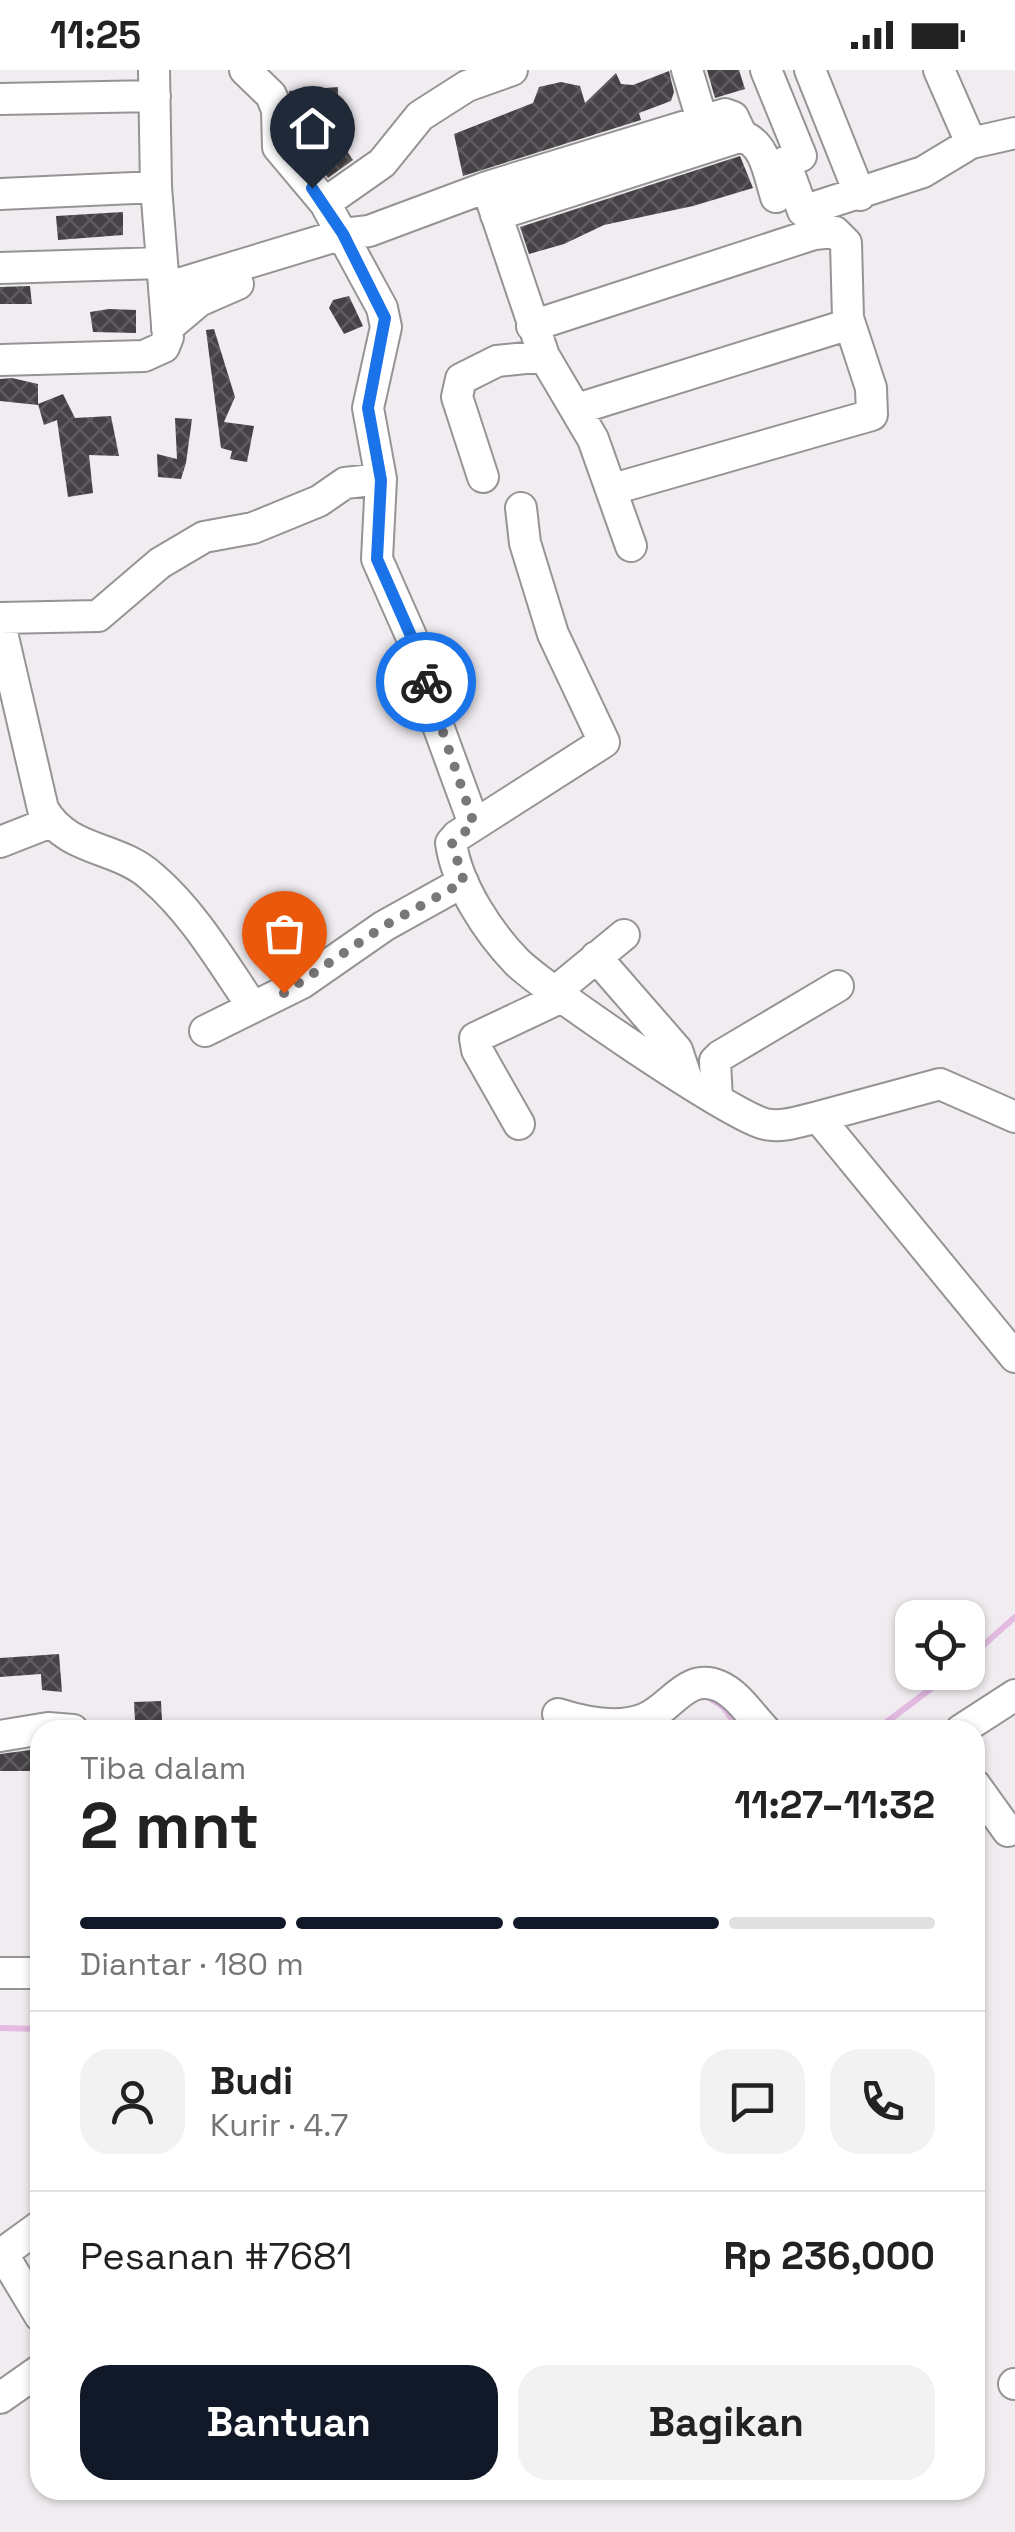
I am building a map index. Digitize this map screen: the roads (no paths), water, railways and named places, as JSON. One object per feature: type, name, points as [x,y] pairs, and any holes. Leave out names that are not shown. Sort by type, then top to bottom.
[{"type":"street","points":[[245,70],[276,103],[278,147],[354,237],[385,318],[368,408],[381,480],[377,559],[419,654],[433,712],[474,824]]},
{"type":"street","points":[[324,203],[382,163],[420,116],[467,86],[512,70]]},
{"type":"street","points":[[687,70],[702,120]]},
{"type":"street","points":[[766,70],[801,156],[785,162],[803,211],[923,172],[971,144],[1015,133]]},
{"type":"street","points":[[810,70],[860,194]]},
{"type":"street","points":[[939,70],[971,144]]},
{"type":"street","points":[[0,99],[155,83],[156,187],[167,328],[164,346],[144,356],[0,360]]},
{"type":"street","points":[[492,201],[702,120],[730,114],[742,136]]},
{"type":"street","points":[[0,268],[164,276],[354,237],[742,136],[754,141],[762,152],[792,242]]},
{"type":"street","points":[[0,194],[156,187]]},
{"type":"street","points":[[492,201],[544,356],[578,409],[613,489],[632,546]]},
{"type":"street","points":[[532,326],[792,242],[835,232],[843,238],[848,255],[850,324],[870,388],[872,415],[613,489]]},
{"type":"street","points":[[167,328],[215,293],[354,237]]},
{"type":"street","points":[[578,409],[850,324]]},
{"type":"street","points":[[483,477],[457,397],[461,379],[497,362],[544,356]]},
{"type":"street","points":[[252,1006],[193,922],[152,876],[134,862],[65,837],[50,822],[43,809],[0,621],[98,616],[160,563],[204,537],[253,528],[319,501],[345,483],[381,480]]},
{"type":"street","points":[[521,508],[525,543],[554,634],[574,686],[604,742],[474,824],[452,843],[464,882],[518,963],[717,1100],[767,1124],[818,1118],[940,1084],[1015,1117]]},
{"type":"street","points":[[0,842],[50,822]]},
{"type":"street","points":[[205,1032],[302,982],[365,937],[464,882]]},
{"type":"street","points":[[519,1124],[476,1050],[474,1038],[560,993],[624,936]]},
{"type":"street","points":[[596,957],[678,1050],[687,1080]]},
{"type":"street","points":[[717,1100],[715,1061],[720,1056],[838,986]]},
{"type":"street","points":[[818,1118],[1015,1357]]},
{"type":"street","points":[[642,1720],[697,1682],[723,1688],[755,1720]]},
{"type":"street","points":[[976,1720],[1015,1695]]},
{"type":"street","points":[[558,1714],[583,1720]]},
{"type":"street","points":[[0,1736],[30,1731]]},
{"type":"street","points":[[985,1799],[1008,1831]]},
{"type":"street","points":[[0,1972],[30,1973]]},
{"type":"street","points":[[30,2233],[1,2254],[30,2300]]},
{"type":"street","points":[[0,2398],[30,2377]]},
{"type":"waterway","points":[[985,1644],[1015,1617]]},
{"type":"waterway","points":[[889,1720],[929,1690]]},
{"type":"waterway","points":[[708,1697],[733,1720]]},
{"type":"waterway","points":[[0,2028],[30,2029]]}]
